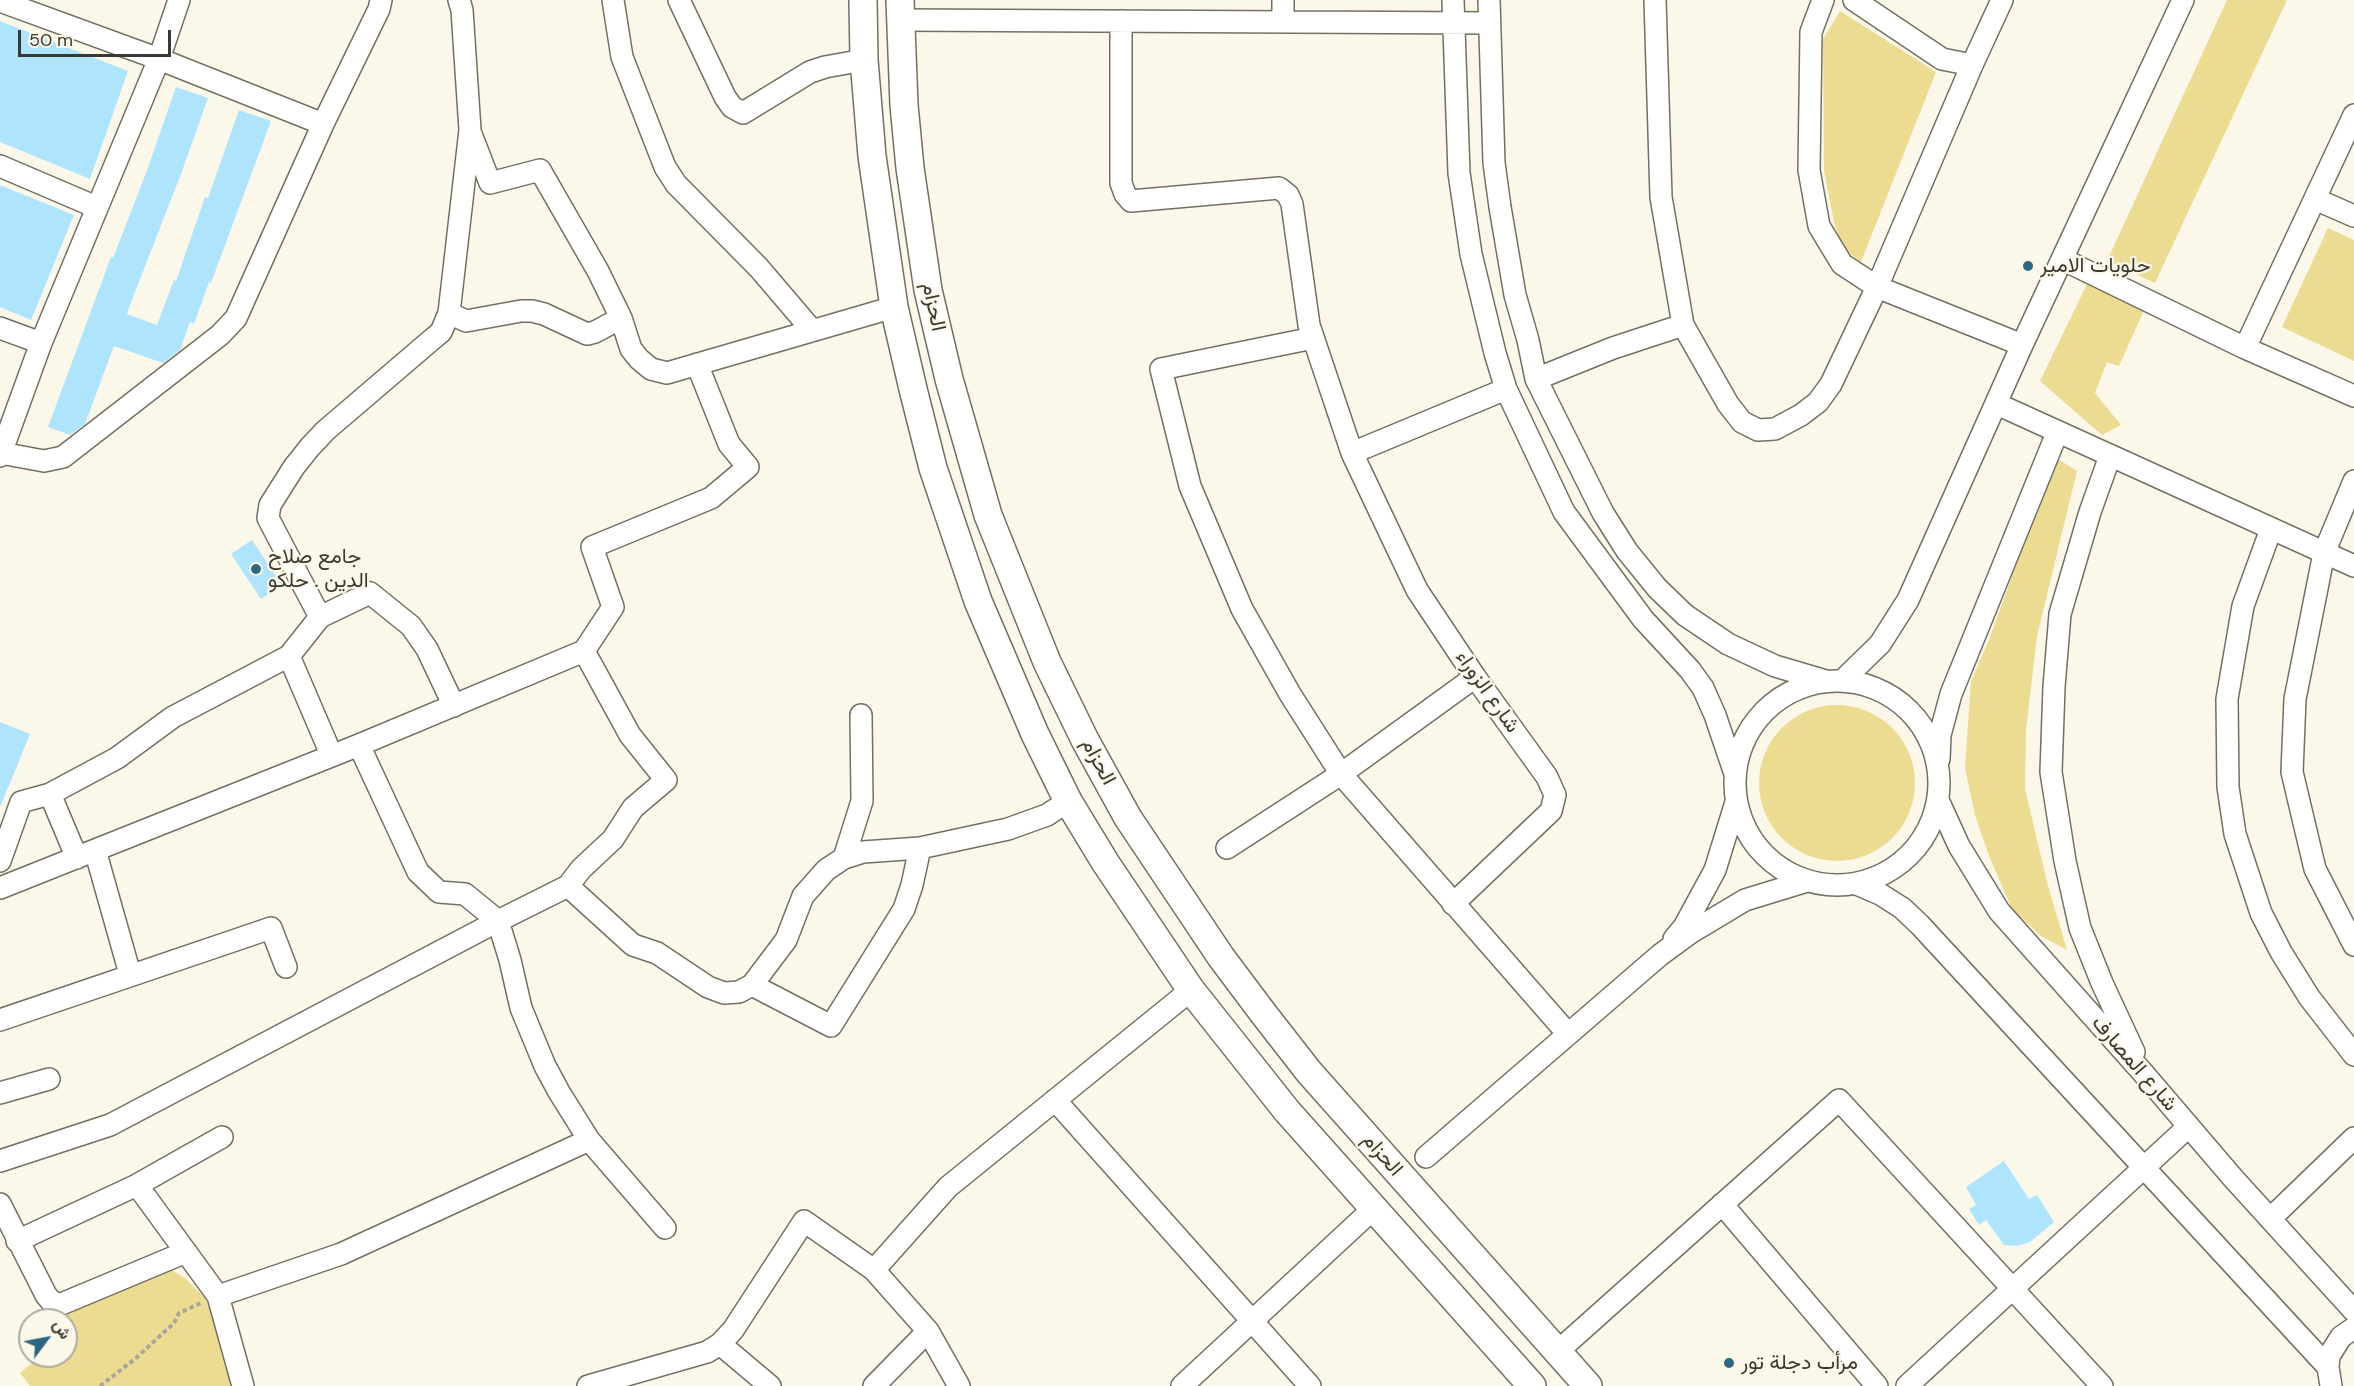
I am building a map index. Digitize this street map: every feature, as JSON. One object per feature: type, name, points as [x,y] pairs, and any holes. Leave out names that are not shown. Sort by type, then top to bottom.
[{"type":"main road","points":[[863,0],[864,60],[872,156],[894,307],[933,468],[974,590],[1012,683],[1068,801],[1135,908],[1191,990],[1287,1111],[1532,1386]]},
{"type":"main road","name":"الحزام","points":[[900,10],[904,105],[916,215],[928,290],[949,379],[988,515],[1047,662],[1085,740],[1128,818],[1221,957],[1263,1013],[1317,1081],[1588,1386]]},
{"type":"street","points":[[179,0],[159,59],[41,343],[1,454],[44,461],[63,457],[220,335],[236,318],[323,124],[379,9],[381,0]]},
{"type":"street","points":[[321,616],[268,518],[270,505],[309,447],[441,332],[449,313],[470,130],[462,10],[459,0]]},
{"type":"street","points":[[613,0],[622,57],[665,167],[676,184],[759,268],[811,329]]},
{"type":"street","points":[[679,0],[725,97],[732,107],[743,113],[810,72],[864,60]]},
{"type":"street","points":[[1282,21],[1283,0]]},
{"type":"street","points":[[1452,0],[1460,184],[1471,254],[1506,389],[1564,512],[1643,619],[1690,670],[1703,688],[1715,715],[1735,774],[1737,801],[1747,831],[1765,855],[1784,871],[1807,881],[1832,885],[1857,884],[1886,873],[1911,854],[1929,829],[1938,800],[1940,735],[1951,694],[2057,433]]},
{"type":"street","points":[[1489,0],[1494,163],[1513,286],[1536,379],[1603,513],[1628,551],[1658,588],[1685,615],[1728,644],[1775,666],[1834,681],[1872,687],[1900,702],[1921,725],[1935,753],[1938,768]]},
{"type":"street","points":[[1655,0],[1660,197],[1683,325],[1728,404],[1742,422],[1758,430],[1775,429],[1801,415],[1818,402],[1831,384],[1877,287],[2002,0]]},
{"type":"street","points":[[1823,0],[1811,32],[1809,170],[1819,226],[1842,264],[1877,287],[2022,345]]},
{"type":"street","points":[[1854,0],[1942,59],[1972,65]]},
{"type":"street","points":[[1735,774],[1743,743],[1759,717],[1770,706],[1796,689],[1834,681],[1880,644],[1908,600],[2022,345],[2183,0]]},
{"type":"street","points":[[0,1],[159,59],[323,124]]},
{"type":"street","points":[[900,10],[1120,21],[1489,23]]},
{"type":"street","name":"شارع الزوراء","points":[[1120,21],[1121,183],[1125,194],[1131,201],[1279,188],[1288,195],[1292,204],[1309,325],[1352,453],[1418,590],[1475,677],[1547,777],[1555,795],[1551,811],[1454,904]]},
{"type":"street","points":[[2245,348],[2354,116]]},
{"type":"street","points":[[470,130],[490,183],[540,170],[598,271],[621,318],[631,349],[651,369],[667,373],[811,329],[894,307]]},
{"type":"street","points":[[0,166],[96,207]]},
{"type":"street","points":[[2315,199],[2354,216]]},
{"type":"street","points":[[2062,259],[2245,348],[2354,396]]},
{"type":"street","points":[[449,313],[466,321],[532,311],[544,314],[586,334],[595,332],[621,318]]},
{"type":"street","points":[[1536,379],[1613,348],[1683,325]]},
{"type":"street","points":[[0,328],[41,343]]},
{"type":"street","points":[[1313,338],[1161,369],[1190,486],[1238,599],[1270,661],[1341,774],[1568,1034]]},
{"type":"street","points":[[0,888],[331,754],[359,745],[585,651],[613,607],[592,547],[711,498],[748,467],[729,444],[697,364]]},
{"type":"street","points":[[1352,453],[1506,389]]},
{"type":"street","points":[[1996,404],[2354,566]]},
{"type":"street","points":[[2110,456],[2090,512],[2060,614],[2054,687],[2051,772],[2065,861],[2080,928],[2102,983],[2144,1074]]},
{"type":"street","points":[[2354,481],[2324,554],[2295,699],[2292,772],[2315,869],[2354,945]]},
{"type":"street","points":[[2271,529],[2243,606],[2228,699],[2228,788],[2235,834],[2261,913],[2281,952],[2309,997],[2354,1055]]},
{"type":"street","points":[[0,861],[21,802],[50,794],[117,758],[173,717],[289,656],[321,616],[370,593],[411,626],[427,649],[454,706]]},
{"type":"street","points":[[0,1161],[110,1125],[568,886],[613,838],[633,808],[666,780],[630,735],[585,651]]},
{"type":"street","points":[[289,656],[331,754]]},
{"type":"street","points":[[1227,848],[1341,774],[1475,677]]},
{"type":"street","points":[[844,858],[862,801],[861,715]]},
{"type":"street","points":[[359,745],[418,872],[439,892],[465,894],[498,921],[521,1008],[545,1066],[589,1140],[665,1228]]},
{"type":"street","points":[[50,794],[86,854],[130,974]]},
{"type":"street","name":"شارع المصارف","points":[[1938,800],[1959,846],[1999,911],[2188,1127],[2354,1311]]},
{"type":"street","points":[[568,886],[633,945],[657,953],[708,987],[724,993],[739,992],[752,985],[786,940],[803,896],[826,870],[844,858],[863,852],[920,848],[1008,829],[1047,815],[1068,801]]},
{"type":"street","points":[[1660,956],[1684,927],[1716,870],[1737,801]]},
{"type":"street","points":[[752,985],[831,1026],[904,909],[920,848]]},
{"type":"street","points":[[1426,1157],[1568,1034],[1690,933],[1745,900],[1807,881]]},
{"type":"street","points":[[1857,884],[1880,894],[1902,908],[1920,925],[2144,1169],[2330,1377]]},
{"type":"street","points":[[0,1020],[271,928],[286,967]]},
{"type":"street","points":[[874,1270],[948,1187],[1191,990]]},
{"type":"street","points":[[0,1093],[49,1079]]},
{"type":"street","points":[[1055,1100],[1310,1386]]},
{"type":"street","points":[[1557,1352],[1839,1100],[2102,1386]]},
{"type":"street","points":[[1907,1386],[2188,1127]]},
{"type":"street","points":[[18,1241],[137,1185],[222,1137]]},
{"type":"street","points":[[2270,1219],[2354,1138]]},
{"type":"street","points":[[218,1296],[341,1254],[589,1140]]},
{"type":"street","points":[[137,1185],[218,1296],[243,1386]]},
{"type":"street","points":[[0,1204],[46,1295],[59,1305],[186,1252]]},
{"type":"street","points":[[1722,1204],[1877,1386]]},
{"type":"street","points":[[1182,1386],[1373,1209]]},
{"type":"street","points":[[588,1386],[707,1352],[720,1344],[733,1330],[804,1221],[874,1270],[928,1331],[959,1386]]},
{"type":"street","points":[[2330,1377],[2334,1345],[2354,1328]]},
{"type":"street","points":[[874,1386],[928,1331]]},
{"type":"street","points":[[720,1344],[770,1386]]},
{"type":"path","points":[[100,1386],[135,1359],[174,1323],[179,1313],[218,1296]]},
{"type":"shaded area","points":[[2227,0],[2287,0],[2155,283],[2107,261]]},
{"type":"shaded area","points":[[1840,11],[1936,72],[1861,262],[1843,248],[1834,222],[1824,171],[1823,39]]},
{"type":"shaded area","points":[[2328,228],[2354,240],[2354,361],[2282,327]]},
{"type":"shaded area","points":[[2089,280],[2145,308],[2119,366],[2107,362],[2095,393],[2121,425],[2102,435],[2040,381]]},
{"type":"shaded area","points":[[2055,457],[2077,471],[2037,636],[2026,730],[2025,789],[2047,882],[2067,950],[2041,936],[2012,909],[1989,856],[1975,815],[1965,768],[1971,681],[1989,640]]},
{"type":"shaded area","points":[[1837,705],[1867,711],[1892,728],[1909,753],[1915,783],[1909,813],[1892,838],[1867,855],[1837,861],[1807,855],[1782,838],[1765,813],[1759,783],[1765,753],[1782,728],[1807,711]]},
{"type":"shaded area","points":[[170,1269],[185,1278],[204,1297],[221,1328],[234,1386],[30,1386],[20,1373],[26,1368],[78,1368],[78,1308],[75,1308],[102,1294]]},
{"type":"building","points":[[0,21],[128,71],[90,179],[0,142]]},
{"type":"building","points":[[176,87],[208,98],[127,314],[157,325],[174,280],[176,281],[205,197],[208,198],[239,110],[271,121],[211,283],[209,282],[194,324],[190,322],[180,350],[163,363],[114,346],[85,424],[70,435],[48,427],[111,257],[113,258],[146,173]]},
{"type":"building","points":[[0,185],[74,215],[31,320],[0,307]]},
{"type":"building","name":"جامع صلاح الدين . حلكو","points":[[252,540],[282,585],[261,599],[231,554]]},
{"type":"building","points":[[0,722],[30,734],[1,805],[0,805]]},
{"type":"building","points":[[2004,1161],[2029,1199],[2037,1195],[2054,1222],[2030,1242],[2017,1246],[2004,1245],[1986,1220],[1979,1225],[1969,1209],[1976,1205],[1966,1187]]},
{"type":"place","name":"حلويات الامير","points":[[2028,266]]},
{"type":"place","name":"جامع صلاح الدين . حلكو","points":[[256,569]]},
{"type":"place","name":"مرأب دجلة تور","points":[[1729,1363]]}]
